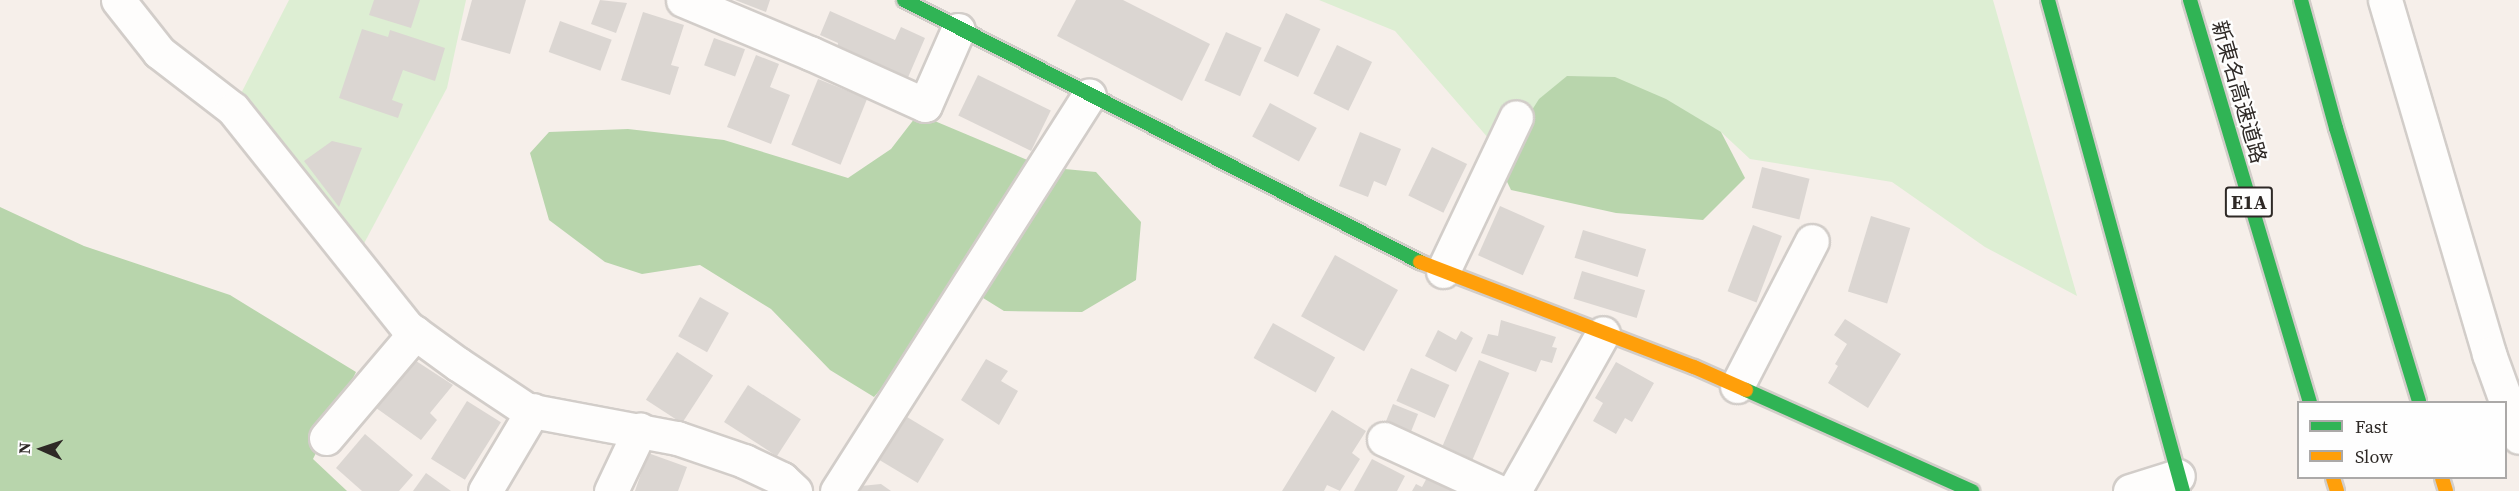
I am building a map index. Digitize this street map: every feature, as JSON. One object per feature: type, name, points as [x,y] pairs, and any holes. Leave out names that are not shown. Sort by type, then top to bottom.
[{"type":"main road","points":[[904,0],[1089,96],[1443,271],[1694,367],[1954,488]]},
{"type":"main road","points":[[2048,0],[2181,483]]},
{"type":"main road","name":"新東名高速道路","points":[[2190,0],[2310,401]]},
{"type":"main road","points":[[2301,0],[2336,128],[2419,401]]},
{"type":"street","points":[[118,0],[159,52],[233,109],[407,327],[415,333],[458,364],[532,410],[677,438],[744,461],[782,479],[795,491]]},
{"type":"street","points":[[683,0],[810,53],[925,105],[958,30]]},
{"type":"street","points":[[2385,0],[2488,354],[2506,401]]},
{"type":"street","points":[[837,491],[1089,96]]},
{"type":"street","points":[[1443,271],[1516,117]]},
{"type":"street","points":[[1737,386],[1812,241]]},
{"type":"street","points":[[326,438],[415,333]]},
{"type":"street","points":[[1514,491],[1603,333]]},
{"type":"street","points":[[2507,405],[2519,437]]},
{"type":"street","points":[[485,491],[532,410]]},
{"type":"street","points":[[611,491],[640,430]]},
{"type":"street","points":[[1384,439],[1497,491]]},
{"type":"street","points":[[2130,491],[2181,483]]},
{"type":"green space","points":[[289,0],[466,0],[447,88],[361,249],[233,109]]},
{"type":"green space","points":[[1319,0],[1993,0],[2077,296],[1985,247],[1892,182],[1750,159],[1721,132],[1503,155],[1395,31]]},
{"type":"green space","points":[[1567,76],[1615,77],[1666,99],[1721,132],[1745,178],[1703,220],[1616,213],[1511,190],[1498,163],[1539,99]]},
{"type":"green space","points":[[918,114],[1044,167],[1096,172],[1141,222],[1136,280],[1082,312],[1004,311],[967,288],[874,397],[830,370],[771,309],[700,265],[642,274],[605,262],[549,220],[530,153],[549,132],[628,129],[724,140],[848,178],[891,149]]},
{"type":"green space","points":[[0,207],[84,246],[230,295],[356,372],[313,459],[347,491],[0,491]]},
{"type":"building","points":[[374,0],[420,0],[411,28],[369,15]]},
{"type":"building","points":[[472,0],[526,0],[510,54],[461,40]]},
{"type":"building","points":[[600,0],[627,3],[616,33],[591,24]]},
{"type":"building","points":[[735,0],[770,0],[766,12]]},
{"type":"building","points":[[1076,0],[1123,0],[1210,44],[1182,101],[1057,36]]},
{"type":"building","points":[[830,11],[895,40],[901,27],[925,38],[906,82],[837,52],[838,43],[820,35]]},
{"type":"building","points":[[643,12],[684,25],[671,65],[679,67],[670,95],[621,80]]},
{"type":"building","points":[[1286,13],[1320,29],[1298,77],[1264,61]]},
{"type":"building","points":[[560,21],[612,40],[600,71],[549,52]]},
{"type":"building","points":[[362,29],[388,37],[390,30],[445,48],[435,81],[403,70],[392,100],[403,104],[398,118],[339,98]]},
{"type":"building","points":[[1226,32],[1262,48],[1240,96],[1204,80]]},
{"type":"building","points":[[714,38],[745,49],[735,77],[704,65]]},
{"type":"building","points":[[1337,45],[1372,62],[1348,111],[1313,94]]},
{"type":"building","points":[[756,55],[779,64],[770,87],[790,95],[771,144],[727,127]]},
{"type":"building","points":[[978,75],[1051,111],[1031,151],[958,115]]},
{"type":"building","points":[[818,79],[867,99],[841,165],[791,145]]},
{"type":"building","points":[[1270,103],[1317,128],[1299,161],[1252,137]]},
{"type":"building","points":[[1360,132],[1401,149],[1386,186],[1374,181],[1368,197],[1339,186]]},
{"type":"building","points":[[332,141],[362,148],[339,207],[304,161]]},
{"type":"building","points":[[1432,147],[1467,164],[1443,213],[1408,196]]},
{"type":"building","points":[[1762,167],[1810,179],[1799,220],[1752,208]]},
{"type":"building","points":[[1500,206],[1545,226],[1523,275],[1478,255]]},
{"type":"building","points":[[1871,216],[1910,228],[1887,304],[1848,292]]},
{"type":"building","points":[[1753,225],[1782,236],[1756,302],[1728,291]]},
{"type":"building","points":[[1583,230],[1646,249],[1638,277],[1575,258]]},
{"type":"building","points":[[1335,255],[1398,290],[1364,351],[1301,316]]},
{"type":"building","points":[[1582,271],[1645,290],[1637,318],[1574,299]]},
{"type":"building","points":[[700,297],[729,313],[707,352],[678,336]]},
{"type":"building","points":[[1845,319],[1901,354],[1868,408],[1828,383],[1838,366],[1835,364],[1847,344],[1834,335]]},
{"type":"building","points":[[1501,320],[1556,337],[1552,347],[1557,348],[1552,363],[1541,360],[1536,372],[1481,353],[1488,334],[1498,336]]},
{"type":"building","points":[[1273,323],[1335,357],[1316,392],[1254,358]]},
{"type":"building","points":[[1438,330],[1456,340],[1461,331],[1473,338],[1456,372],[1425,356]]},
{"type":"building","points":[[677,352],[713,375],[682,423],[646,400]]},
{"type":"building","points":[[413,359],[453,385],[430,413],[437,420],[421,440],[372,405]]},
{"type":"building","points":[[986,359],[1008,371],[1001,381],[1018,391],[999,425],[961,400]]},
{"type":"building","points":[[1479,360],[1509,373],[1472,460],[1442,447]]},
{"type":"building","points":[[1616,362],[1654,383],[1632,422],[1625,418],[1616,434],[1593,421],[1603,403],[1595,398]]},
{"type":"building","points":[[1411,368],[1449,385],[1435,418],[1396,401]]},
{"type":"building","points":[[748,385],[801,419],[777,456],[724,422]]},
{"type":"building","points":[[467,401],[501,422],[465,480],[431,459]]},
{"type":"building","points":[[1393,404],[1418,414],[1411,432],[1386,422]]},
{"type":"building","points":[[1332,410],[1366,431],[1352,453],[1360,459],[1340,491],[1327,485],[1324,491],[1282,491]]},
{"type":"building","points":[[902,414],[944,439],[918,483],[876,458]]},
{"type":"building","points":[[365,434],[413,475],[399,491],[362,491],[336,468]]},
{"type":"building","points":[[648,453],[687,467],[678,491],[635,491]]},
{"type":"building","points":[[1372,459],[1405,476],[1397,491],[1354,491]]},
{"type":"building","points":[[1430,472],[1465,491],[1412,491],[1416,484],[1422,487]]},
{"type":"building","points":[[426,473],[451,491],[413,491]]},
{"type":"building","points":[[881,484],[891,491],[861,491],[861,486]]},
{"type":"traffic: fast","points":[[904,0],[1420,262]]},
{"type":"traffic: fast","points":[[2048,0],[2183,491]]},
{"type":"traffic: fast","points":[[2190,0],[2310,401]]},
{"type":"traffic: fast","points":[[2301,0],[2336,128],[2419,401]]},
{"type":"traffic: fast","points":[[1746,390],[1972,491]]},
{"type":"traffic: slow","points":[[1420,262],[1694,367],[1746,390]]},
{"type":"traffic: slow","points":[[2333,479],[2337,491]]},
{"type":"traffic: slow","points":[[2442,479],[2446,491]]}]
